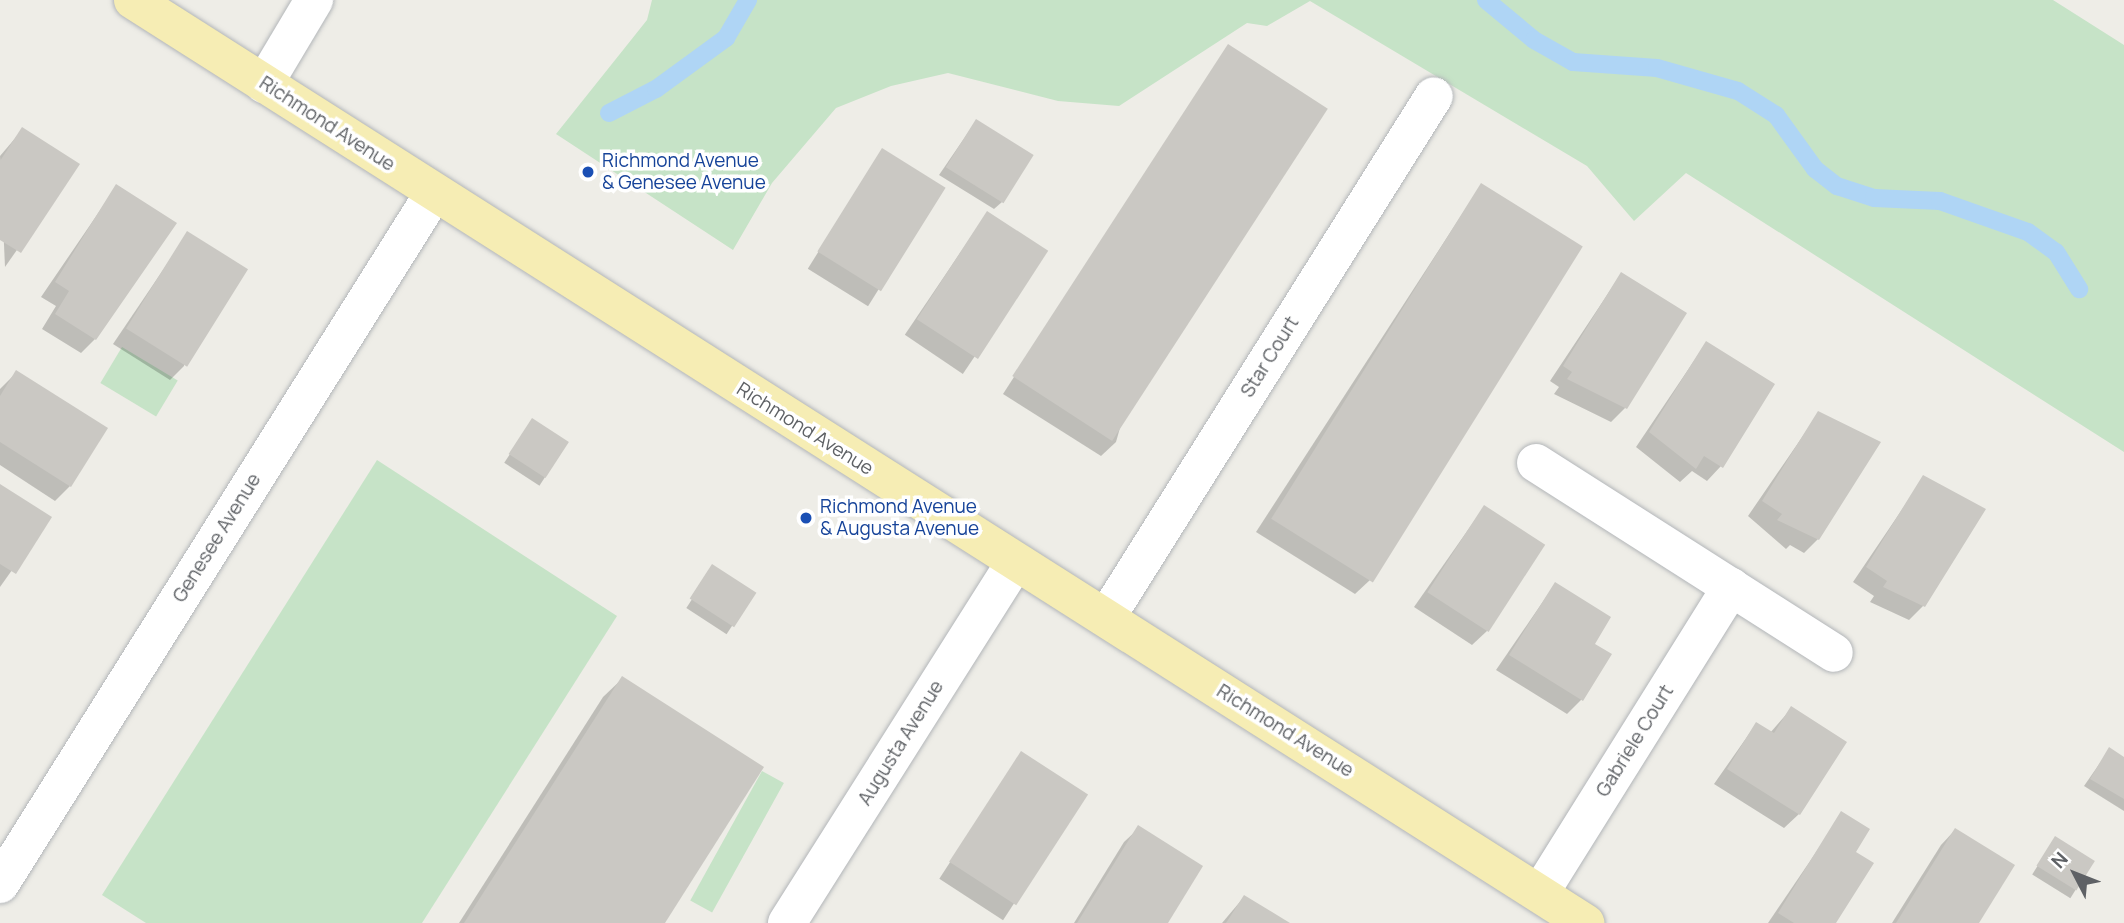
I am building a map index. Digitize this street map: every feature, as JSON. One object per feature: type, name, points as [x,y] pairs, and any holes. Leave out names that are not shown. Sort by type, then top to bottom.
[{"type":"main road","name":"Richmond Avenue","points":[[134,0],[1585,923]]},
{"type":"street","points":[[264,84],[314,0]]},
{"type":"street","name":"Star Court","points":[[1106,618],[1434,96]]},
{"type":"street","name":"Genesee Avenue","points":[[0,884],[434,193]]},
{"type":"street","points":[[1536,463],[1834,653]]},
{"type":"street","name":"Augusta Avenue","points":[[787,923],[1015,562]]},
{"type":"street","name":"Gabriele Court","points":[[1539,893],[1731,587]]},
{"type":"green space","points":[[652,0],[2053,0],[2124,45],[2124,452],[1686,173],[1634,221],[1587,166],[1310,1],[1267,26],[1247,23],[1119,106],[1058,101],[948,73],[891,86],[836,108],[772,183],[733,250],[556,134],[647,20]]},
{"type":"green space","points":[[122,347],[178,380],[156,416],[100,383]]},
{"type":"green space","points":[[377,460],[617,616],[422,923],[146,923],[102,895]]},
{"type":"green space","points":[[762,771],[784,783],[712,913],[690,900]]},
{"type":"building","points":[[1228,44],[1328,109],[1112,441],[1012,376]]},
{"type":"building","points":[[976,119],[1034,155],[1003,203],[946,167]]},
{"type":"building","points":[[22,127],[80,164],[21,253],[0,240],[0,161]]},
{"type":"building","points":[[882,148],[946,188],[881,291],[817,251]]},
{"type":"building","points":[[1481,183],[1583,247],[1373,582],[1271,519]]},
{"type":"building","points":[[116,184],[177,223],[96,340],[55,314],[69,291],[55,282]]},
{"type":"building","points":[[987,211],[1048,251],[978,359],[917,319]]},
{"type":"building","points":[[187,231],[248,269],[187,367],[126,329]]},
{"type":"building","points":[[1621,272],[1687,313],[1627,409],[1567,379],[1572,372],[1563,366]]},
{"type":"building","points":[[1706,341],[1775,384],[1723,468],[1704,456],[1696,469],[1649,432]]},
{"type":"building","points":[[16,370],[108,428],[71,487],[0,442],[0,396]]},
{"type":"building","points":[[1818,411],[1881,442],[1819,540],[1777,520],[1782,514],[1762,501]]},
{"type":"building","points":[[532,418],[569,442],[545,478],[509,454]]},
{"type":"building","points":[[1923,475],[1986,509],[1925,607],[1883,587],[1887,581],[1866,567]]},
{"type":"building","points":[[0,484],[52,517],[16,574],[0,564]]},
{"type":"building","points":[[1484,505],[1545,545],[1489,632],[1427,592]]},
{"type":"building","points":[[712,564],[756,593],[734,627],[690,598]]},
{"type":"building","points":[[1555,582],[1611,617],[1595,644],[1612,654],[1583,701],[1509,655]]},
{"type":"building","points":[[622,676],[764,767],[665,923],[464,923]]},
{"type":"building","points":[[1791,706],[1847,742],[1800,815],[1727,769],[1756,722],[1774,733]]},
{"type":"building","points":[[2109,747],[2124,757],[2124,799],[2090,779]]},
{"type":"building","points":[[1021,751],[1088,795],[1016,905],[949,862]]},
{"type":"building","points":[[1841,811],[1870,829],[1856,852],[1874,863],[1836,923],[1794,923],[1778,913]]},
{"type":"building","points":[[1138,825],[1203,866],[1168,923],[1077,923]]},
{"type":"building","points":[[1955,828],[2015,865],[1979,923],[1896,923]]},
{"type":"building","points":[[2055,836],[2095,861],[2076,891],[2036,866]]},
{"type":"building","points":[[1244,895],[1290,923],[1226,923]]},
{"type":"waterway","points":[[609,113],[656,89],[726,38],[748,0]]},
{"type":"waterway","points":[[1486,0],[1534,40],[1573,62],[1657,68],[1738,91],[1776,115],[1815,169],[1837,186],[1874,198],[1940,201],[2028,232],[2056,252],[2079,289]]},
{"type":"place","name":"Richmond Avenue & Genesee Avenue","points":[[588,172]]},
{"type":"place","name":"Richmond Avenue & Augusta Avenue","points":[[806,518]]}]
